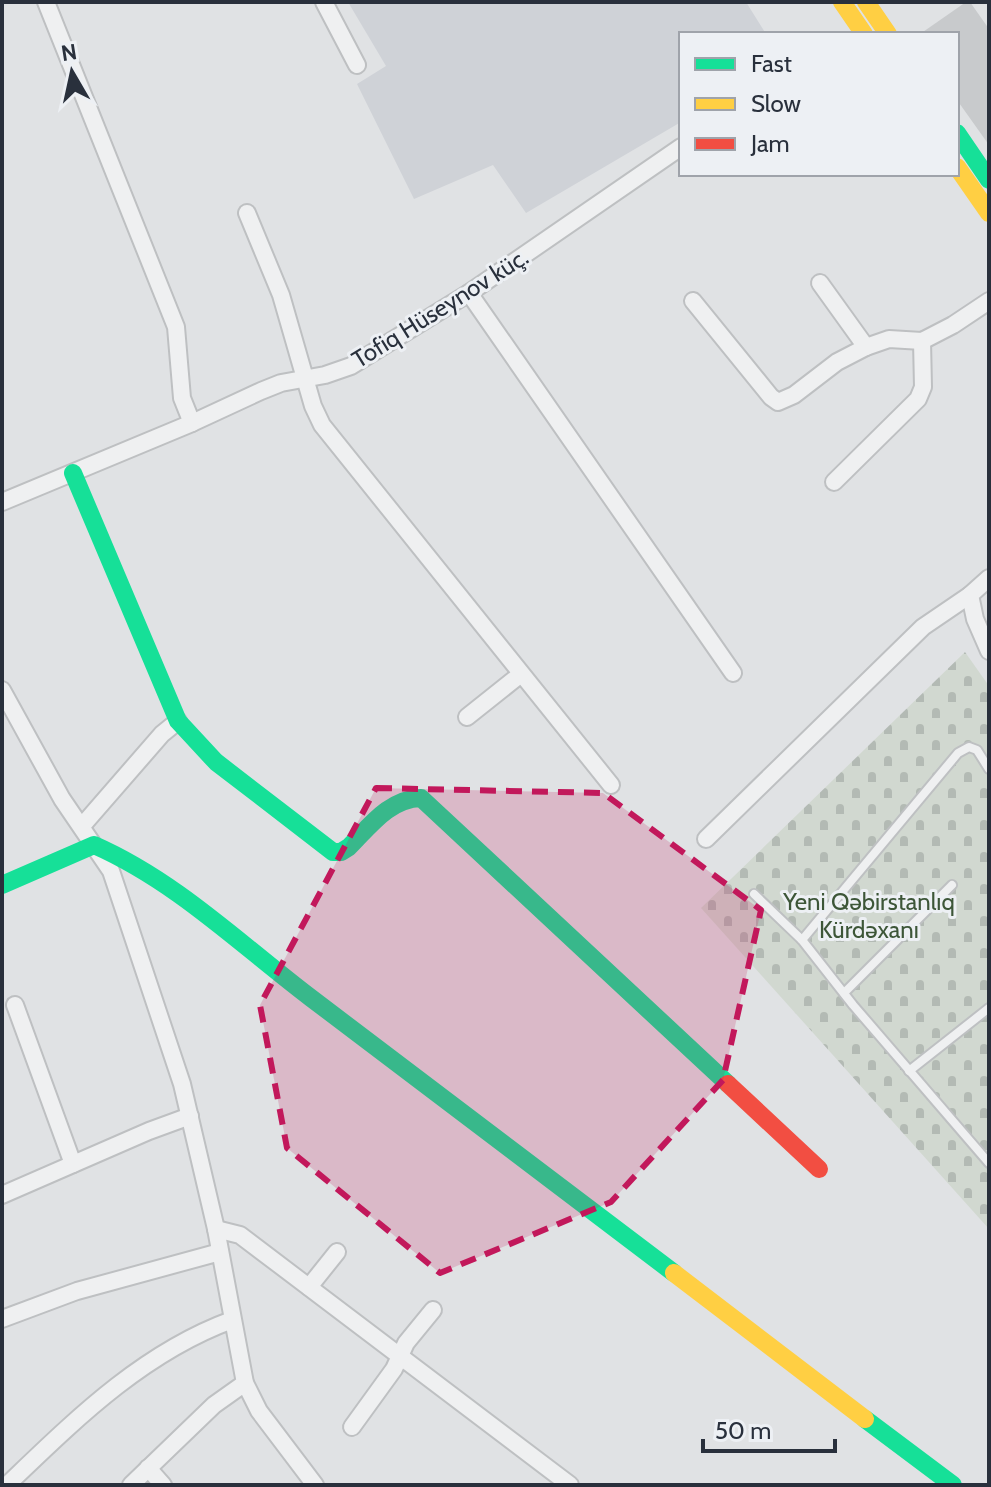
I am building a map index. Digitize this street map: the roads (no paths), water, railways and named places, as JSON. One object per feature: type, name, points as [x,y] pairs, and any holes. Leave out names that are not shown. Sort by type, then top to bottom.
[{"type":"street","points":[[46,2],[176,327],[182,398],[192,423]]},
{"type":"street","points":[[324,2],[357,65]]},
{"type":"street","points":[[866,2],[887,32]]},
{"type":"street","points":[[844,3],[859,32]]},
{"type":"street","points":[[959,136],[989,180]]},
{"type":"street","name":"Tofiq Hüseynov küç.","points":[[2,502],[261,391],[351,366],[469,293],[679,148]]},
{"type":"street","points":[[959,170],[989,213]]},
{"type":"street","points":[[247,213],[281,295],[313,406],[322,425],[611,785]]},
{"type":"street","points":[[820,283],[866,347]]},
{"type":"street","points":[[469,293],[733,673]]},
{"type":"street","points":[[693,301],[778,402],[786,400],[837,362],[866,347],[889,339],[922,341],[989,301]]},
{"type":"street","points":[[834,482],[918,399],[923,387],[922,341]]},
{"type":"street","points":[[73,473],[178,721],[216,762],[333,852],[349,847],[397,801],[409,797],[421,798],[819,1169]]},
{"type":"street","points":[[706,839],[923,627],[989,578]]},
{"type":"street","points":[[970,595],[975,619],[989,651]]},
{"type":"street","points":[[467,717],[521,674]]},
{"type":"street","points":[[2,690],[62,799],[111,871],[190,1116],[216,1229],[245,1383],[259,1411],[315,1485]]},
{"type":"street","points":[[82,826],[162,734],[178,721]]},
{"type":"street","points":[[2,885],[94,845],[128,860],[166,884],[308,996],[953,1485]]},
{"type":"street","points":[[15,1005],[73,1164]]},
{"type":"street","points":[[2,1195],[190,1116]]},
{"type":"street","points":[[216,1229],[240,1235],[570,1485]]},
{"type":"street","points":[[2,1319],[77,1291],[220,1252]]},
{"type":"street","points":[[309,1287],[337,1252]]},
{"type":"street","points":[[352,1427],[394,1369],[406,1343],[433,1310]]},
{"type":"street","points":[[7,1485],[110,1389],[186,1340],[232,1320]]},
{"type":"street","points":[[131,1485],[214,1405],[245,1383]]},
{"type":"street","points":[[148,1468],[163,1485]]},
{"type":"lane","points":[[802,940],[958,753],[969,747],[977,750],[989,769]]},
{"type":"lane","points":[[844,993],[952,885]]},
{"type":"lane","points":[[754,894],[802,940],[989,1163]]},
{"type":"lane","points":[[909,1071],[989,1008]]},
{"type":"park label","name":"Yeni Qəbirstanlıq Kürdəxanı","points":[[869,915]]}]
